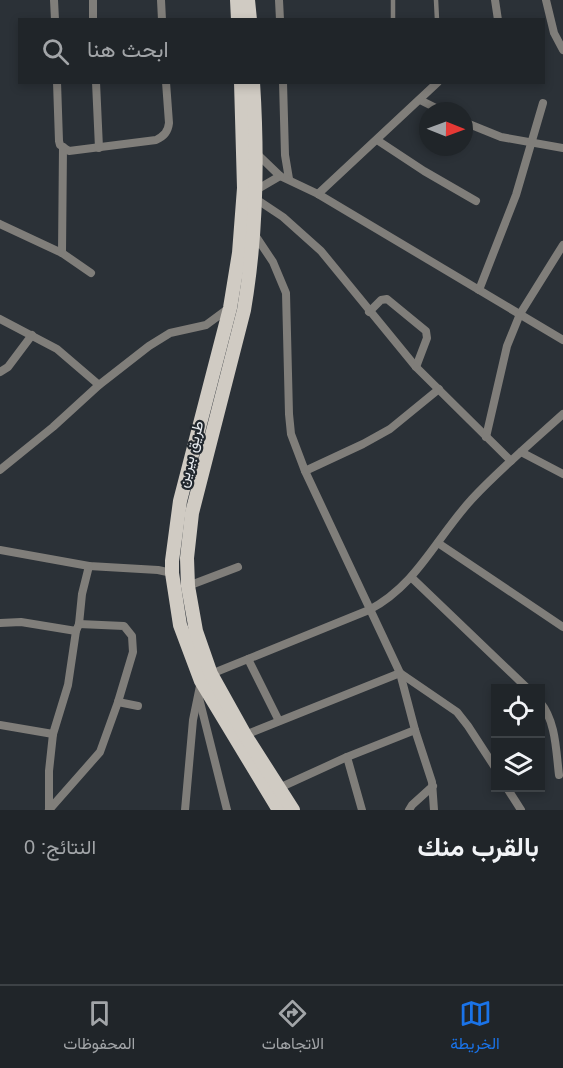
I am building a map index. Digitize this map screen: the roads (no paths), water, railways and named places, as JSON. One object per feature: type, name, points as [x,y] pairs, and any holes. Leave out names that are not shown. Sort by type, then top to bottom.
[{"type":"main road","points":[[239,18],[246,1]]},
{"type":"main road","points":[[246,1],[250,18]]},
{"type":"main road","name":"طريق بيرين","points":[[241,84],[244,142],[243,220],[230,308],[180,501],[172,567],[180,625],[203,683],[279,810]]},
{"type":"main road","name":"طريق بيرين","points":[[253,84],[256,153],[255,235],[244,310],[192,513],[187,558],[188,586],[203,683],[245,735],[293,810]]},
{"type":"street","points":[[54,0],[55,18]]},
{"type":"street","points":[[93,0],[93,18]]},
{"type":"street","points":[[161,0],[162,18]]},
{"type":"street","points":[[279,0],[280,18]]},
{"type":"street","points":[[495,0],[498,18]]},
{"type":"street","points":[[546,0],[554,33],[563,50]]},
{"type":"street","points":[[57,84],[59,141],[69,151],[156,140],[162,137],[169,123],[166,84]]},
{"type":"street","points":[[96,84],[99,148]]},
{"type":"street","points":[[283,84],[285,178]]},
{"type":"street","points":[[318,194],[436,84]]},
{"type":"street","points":[[420,100],[424,102]]},
{"type":"street","points":[[479,290],[516,195],[543,104]]},
{"type":"street","points":[[473,126],[501,137],[563,148]]},
{"type":"street","points":[[377,140],[476,201]]},
{"type":"street","points":[[62,253],[63,147]]},
{"type":"street","points":[[256,153],[285,178],[318,194],[563,340]]},
{"type":"street","points":[[285,178],[256,195],[315,245],[335,266],[369,312],[416,368],[511,461]]},
{"type":"street","points":[[0,224],[62,253],[91,273]]},
{"type":"street","points":[[255,235],[276,267],[286,293],[289,426],[304,471],[400,673],[433,786],[435,810]]},
{"type":"street","points":[[486,437],[503,360],[520,314],[563,244]]},
{"type":"street","points":[[369,312],[381,300],[387,298],[426,332],[427,338],[416,368]]},
{"type":"street","points":[[0,470],[53,427],[99,384],[170,333],[207,325],[230,308]]},
{"type":"street","points":[[0,319],[57,349],[99,384]]},
{"type":"street","points":[[0,372],[8,367],[32,335]]},
{"type":"street","points":[[304,471],[390,429],[439,389]]},
{"type":"street","points":[[185,810],[193,720],[203,683],[248,659],[369,610],[412,578],[472,499],[563,414]]},
{"type":"street","points":[[521,452],[563,474]]},
{"type":"street","points":[[438,543],[563,627]]},
{"type":"street","points":[[0,550],[89,566],[158,570],[172,567]]},
{"type":"street","points":[[49,810],[49,771],[53,734],[68,685],[82,594],[89,566]]},
{"type":"street","points":[[188,586],[238,567]]},
{"type":"street","points":[[412,578],[523,684]]},
{"type":"street","points":[[0,623],[21,622],[77,627],[120,624],[129,629],[132,636],[133,652],[100,752],[49,810]]},
{"type":"street","points":[[248,659],[279,721]]},
{"type":"street","points":[[245,735],[400,673]]},
{"type":"street","points":[[400,673],[457,712],[491,762]]},
{"type":"street","points":[[203,683],[227,810]]},
{"type":"street","points":[[118,702],[138,706]]},
{"type":"street","points":[[545,709],[551,721],[559,775]]},
{"type":"street","points":[[0,725],[53,734]]},
{"type":"street","points":[[279,788],[347,757],[415,730]]},
{"type":"street","points":[[347,757],[362,810]]},
{"type":"street","points":[[409,810],[433,786]]},
{"type":"street","points":[[510,792],[521,810]]},
{"type":"lane","points":[[393,0],[393,18]]},
{"type":"lane","points":[[436,0],[437,18]]}]
